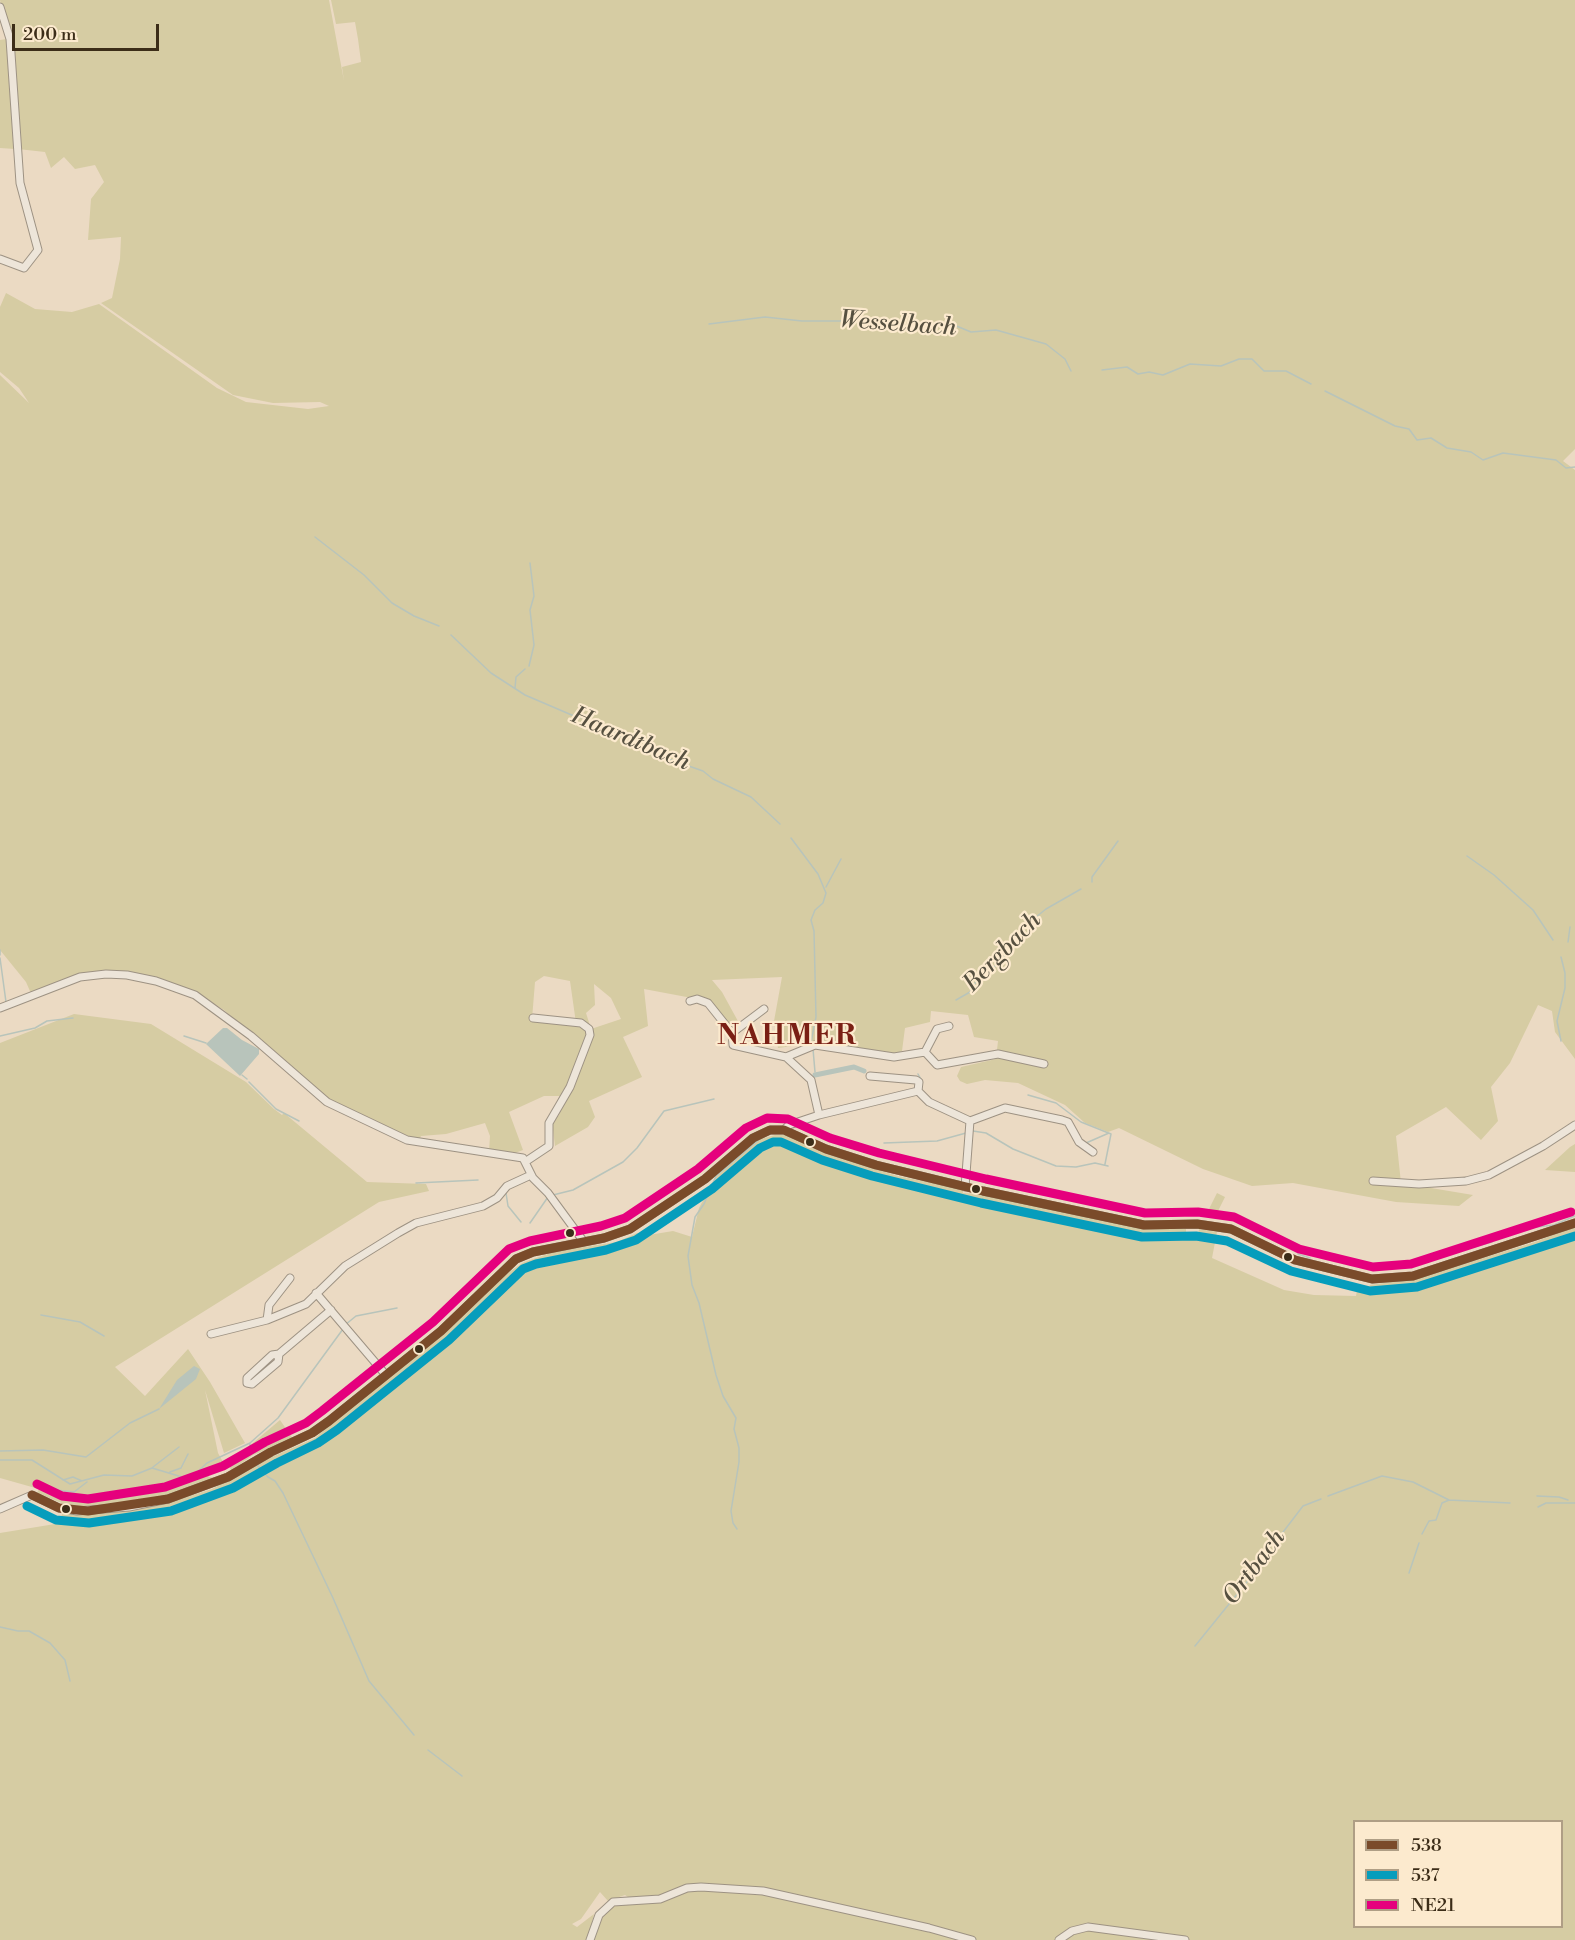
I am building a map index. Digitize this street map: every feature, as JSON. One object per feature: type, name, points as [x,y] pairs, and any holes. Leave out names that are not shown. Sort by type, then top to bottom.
[{"type":"street","points":[[0,7],[10,39],[20,183],[38,250],[24,268],[0,259]]},
{"type":"street","points":[[0,1008],[80,977],[127,975],[156,981],[204,999],[327,1102],[407,1140],[448,1149],[519,1157],[584,1242]]},
{"type":"street","points":[[690,1001],[697,999],[708,1003],[732,1033],[735,1047],[786,1057],[811,1080],[819,1115]]},
{"type":"street","points":[[732,1033],[764,1009]]},
{"type":"street","points":[[525,1162],[549,1146],[551,1141],[549,1123],[570,1087],[590,1035],[589,1029],[581,1023],[533,1018]]},
{"type":"street","points":[[925,1052],[937,1029],[949,1026]]},
{"type":"street","points":[[786,1057],[814,1045],[894,1057],[925,1052]]},
{"type":"street","points":[[925,1052],[937,1065],[998,1054],[1044,1064]]},
{"type":"street","points":[[870,1076],[916,1080],[919,1082],[918,1091]]},
{"type":"street","points":[[784,1130],[789,1125],[819,1115],[918,1091]]},
{"type":"street","points":[[918,1091],[929,1102],[970,1128]]},
{"type":"street","points":[[970,1128],[1005,1108],[1068,1122],[1079,1142],[1093,1152]]},
{"type":"street","points":[[1373,1181],[1410,1184],[1454,1182],[1489,1175],[1543,1146],[1575,1125]]},
{"type":"street","points":[[965,1187],[970,1128]]},
{"type":"street","points":[[0,1509],[32,1496],[59,1508],[88,1511],[129,1506],[192,1492],[228,1478],[271,1452],[312,1433],[441,1331],[516,1259],[533,1252],[584,1242],[630,1229],[705,1179],[753,1138],[765,1131],[784,1130],[826,1149],[876,1165],[965,1187],[1144,1225],[1180,1224],[1231,1229],[1295,1260],[1383,1280],[1413,1276],[1575,1223]]},
{"type":"street","points":[[211,1334],[267,1320],[306,1304],[345,1266],[398,1233],[416,1223],[483,1206],[497,1198],[507,1186],[531,1175]]},
{"type":"street","points":[[267,1320],[269,1305],[290,1278]]},
{"type":"street","points":[[316,1293],[385,1374]]},
{"type":"street","points":[[279,1354],[278,1362],[252,1384],[247,1383],[247,1378],[272,1355],[279,1354],[331,1310]]},
{"type":"street","points":[[590,1940],[599,1915],[614,1902],[660,1899],[687,1888],[701,1887],[763,1891],[929,1928],[972,1940]]},
{"type":"street","points":[[1059,1940],[1072,1931],[1088,1927],[1185,1940]]},
{"type":"shaded area","points":[[0,0],[329,0],[344,81],[342,67],[361,62],[358,39],[355,22],[336,24],[331,0],[1575,0],[1575,449],[1563,461],[1575,470],[1575,1059],[1555,1032],[1552,1011],[1538,1005],[1510,1063],[1491,1087],[1498,1121],[1481,1140],[1446,1107],[1396,1136],[1401,1183],[1473,1195],[1459,1206],[1396,1202],[1293,1183],[1252,1186],[1203,1169],[1119,1128],[1108,1132],[1085,1123],[1065,1105],[1018,1083],[985,1080],[967,1084],[960,1081],[957,1076],[961,1067],[996,1059],[998,1041],[974,1037],[968,1015],[931,1011],[930,1022],[905,1028],[902,1051],[893,1055],[813,1043],[778,1048],[774,1021],[782,977],[712,980],[722,992],[739,1023],[732,1029],[722,1014],[708,1001],[644,989],[648,1026],[623,1037],[642,1077],[589,1101],[595,1117],[588,1127],[555,1146],[552,1122],[559,1115],[567,1096],[544,1096],[509,1112],[523,1150],[510,1155],[489,1152],[490,1136],[485,1123],[446,1134],[421,1136],[418,1142],[327,1102],[224,1010],[196,993],[157,980],[87,974],[33,998],[26,982],[0,950],[0,375],[29,403],[19,388],[0,372],[0,307],[6,293],[35,309],[72,312],[99,304],[217,388],[246,402],[308,409],[329,406],[320,402],[273,403],[233,395],[101,303],[112,298],[120,259],[121,237],[88,240],[91,199],[104,182],[95,165],[75,169],[64,157],[51,168],[45,152],[18,149],[15,72]],"holes":[[[544,976],[570,981],[576,1023],[532,1019],[535,982]],[[594,984],[611,998],[621,1019],[591,1029],[586,1013],[595,1005]]]},
{"type":"shaded area","points":[[7,39],[15,149],[0,148],[0,40]]},
{"type":"shaded area","points":[[74,1014],[151,1024],[246,1082],[274,1109],[282,1115],[284,1113],[367,1182],[426,1184],[429,1191],[379,1202],[115,1367],[145,1396],[188,1349],[245,1443],[224,1453],[205,1390],[218,1453],[223,1462],[207,1474],[209,1477],[217,1478],[169,1496],[138,1502],[74,1508],[37,1493],[39,1489],[0,1478],[0,1043]]},
{"type":"shaded area","points":[[223,1028],[227,1028],[242,1040],[259,1049],[259,1054],[240,1076],[206,1044]]},
{"type":"shaded area","points":[[775,1135],[787,1135],[827,1154],[898,1176],[963,1189],[963,1193],[982,1194],[1145,1228],[1186,1229],[1186,1235],[1198,1237],[1199,1229],[1217,1232],[1212,1258],[1284,1290],[1314,1295],[1356,1296],[1357,1290],[1367,1293],[1370,1285],[1418,1278],[1535,1242],[1575,1226],[1575,1940],[592,1940],[599,1922],[609,1908],[632,1900],[625,1895],[608,1901],[600,1892],[581,1919],[572,1924],[577,1927],[594,1914],[588,1940],[0,1940],[0,1533],[55,1524],[64,1512],[130,1510],[167,1503],[212,1489],[258,1463],[315,1438],[345,1411],[442,1336],[503,1276],[524,1262],[557,1251],[617,1242],[637,1233],[649,1235],[673,1231],[692,1237],[699,1208],[715,1178],[757,1140]]},
{"type":"shaded area","points":[[1575,1144],[1575,1172],[1545,1170],[1570,1147]]},
{"type":"shaded area","points":[[1217,1193],[1225,1197],[1217,1213],[1209,1209]]},
{"type":"shaded area","points":[[194,1366],[200,1369],[196,1379],[159,1409],[177,1380]]},
{"type":"shaded area","points":[[280,1420],[293,1439],[253,1455],[231,1471],[227,1459],[240,1454]]},
{"type":"waterway","name":"Wesselbach","points":[[709,324],[765,317],[802,321],[852,321],[876,327],[903,329],[940,324],[954,325],[971,332],[996,330],[1046,344],[1065,359],[1071,371]]},
{"type":"waterway","name":"Wesselbach","points":[[1102,370],[1127,367],[1138,374],[1149,372],[1163,375],[1190,364],[1221,366],[1239,359],[1252,359],[1264,371],[1286,371],[1311,384]]},
{"type":"waterway","name":"Wesselbach","points":[[1325,391],[1395,426],[1409,429],[1417,440],[1431,438],[1447,448],[1471,452],[1483,460],[1503,453],[1556,460],[1566,468],[1575,467]]},
{"type":"waterway","name":"Haardtbach","points":[[315,537],[364,575],[392,603],[414,616],[439,626]]},
{"type":"waterway","points":[[529,666],[534,645],[530,610],[534,596],[530,563]]},
{"type":"waterway","name":"Haardtbach","points":[[451,635],[491,673],[525,695],[574,716],[598,721],[637,748],[703,771],[713,779],[751,797],[780,824]]},
{"type":"waterway","points":[[515,688],[516,677],[525,669]]},
{"type":"waterway","name":"Haardtbach","points":[[791,838],[818,874],[826,893],[823,903],[815,910],[811,920],[814,931],[816,1017],[811,1042]]},
{"type":"waterway","name":"Bergbach","points":[[1092,882],[1092,877],[1118,841]]},
{"type":"waterway","points":[[1467,856],[1494,875],[1533,910],[1553,940]]},
{"type":"waterway","points":[[826,887],[841,859]]},
{"type":"waterway","name":"Bergbach","points":[[956,1000],[970,992],[974,984],[1001,961],[1021,929],[1046,909],[1081,889]]},
{"type":"waterway","points":[[1568,942],[1570,927]]},
{"type":"waterway","points":[[0,950],[0,955]]},
{"type":"waterway","points":[[1561,957],[1565,973],[1565,988],[1557,1021],[1561,1041]]},
{"type":"waterway","points":[[0,958],[6,1002]]},
{"type":"waterway","points":[[0,1036],[35,1028],[47,1021],[73,1018]]},
{"type":"waterway","points":[[184,1036],[206,1043]]},
{"type":"waterway","name":"Haardtbach","points":[[813,1049],[815,1072]]},
{"type":"waterway","points":[[815,1075],[854,1067],[864,1071]]},
{"type":"waterway","name":"Bergbach","points":[[918,1074],[922,1081]]},
{"type":"waterway","points":[[242,1075],[247,1079]]},
{"type":"waterway","points":[[249,1082],[276,1109],[299,1121]]},
{"type":"waterway","points":[[1028,1095],[1056,1103],[1081,1122],[1111,1134],[1105,1164]]},
{"type":"waterway","name":"NAHMER","points":[[553,1195],[573,1190],[623,1162],[637,1148],[664,1111],[714,1099]]},
{"type":"waterway","name":"NAHMER","points":[[973,1131],[986,1133],[1013,1149],[1056,1166],[1076,1167],[1095,1163],[1108,1166]]},
{"type":"waterway","name":"NAHMER","points":[[884,1143],[937,1141],[966,1133]]},
{"type":"waterway","points":[[1086,1143],[1109,1133]]},
{"type":"waterway","points":[[737,1529],[733,1523],[731,1511],[739,1462],[739,1448],[734,1429],[736,1418],[723,1396],[716,1375],[699,1303],[692,1285],[688,1256],[695,1217],[704,1204],[716,1176],[761,1138]]},
{"type":"waterway","points":[[416,1183],[478,1180]]},
{"type":"waterway","points":[[506,1193],[508,1206],[521,1222]]},
{"type":"waterway","name":"NAHMER","points":[[530,1223],[548,1197]]},
{"type":"waterway","name":"NAHMER","points":[[1507,1235],[1519,1229],[1554,1225],[1575,1216]]},
{"type":"waterway","name":"NAHMER","points":[[1462,1250],[1492,1242]]},
{"type":"waterway","name":"NAHMER","points":[[1298,1254],[1310,1258]]},
{"type":"waterway","points":[[345,1325],[356,1316],[397,1308]]},
{"type":"waterway","points":[[41,1315],[80,1322],[104,1336]]},
{"type":"waterway","points":[[0,1460],[32,1460],[70,1484],[104,1475],[132,1476],[152,1468],[182,1477],[196,1473],[207,1463],[250,1443],[278,1418],[343,1329]]},
{"type":"waterway","points":[[0,1451],[43,1450],[86,1457],[130,1423],[159,1409]]},
{"type":"waterway","points":[[250,1444],[250,1455]]},
{"type":"waterway","points":[[153,1467],[179,1447]]},
{"type":"waterway","points":[[170,1472],[181,1468],[188,1454]]},
{"type":"waterway","points":[[257,1465],[275,1481],[283,1493],[369,1681],[414,1735]]},
{"type":"waterway","name":"Ortbach","points":[[1328,1496],[1382,1476],[1413,1482],[1449,1500],[1510,1503]]},
{"type":"waterway","points":[[63,1480],[73,1477],[82,1481]]},
{"type":"waterway","points":[[111,1497],[175,1485],[184,1478]]},
{"type":"waterway","points":[[47,1489],[74,1492],[87,1482]]},
{"type":"waterway","points":[[1537,1496],[1559,1497],[1568,1500]]},
{"type":"waterway","name":"Ortbach","points":[[1195,1646],[1255,1572],[1261,1554],[1277,1540],[1303,1506],[1321,1499]]},
{"type":"waterway","points":[[1422,1534],[1429,1521],[1436,1520],[1442,1503],[1449,1500]]},
{"type":"waterway","name":"Ortbach","points":[[1538,1507],[1546,1503],[1575,1503]]},
{"type":"waterway","points":[[1409,1573],[1419,1543]]},
{"type":"waterway","points":[[0,1627],[29,1631],[50,1643],[65,1660],[70,1681]]},
{"type":"waterway","points":[[428,1750],[462,1776]]},
{"type":"transit line","name":"NE21","points":[[37,1484],[62,1496],[88,1499],[165,1487],[223,1466],[265,1442],[306,1423],[322,1411],[433,1322],[509,1249],[530,1241],[601,1226],[625,1218],[698,1169],[746,1128],[767,1118],[788,1119],[830,1138],[879,1153],[986,1179],[1145,1213],[1198,1212],[1234,1217],[1299,1249],[1373,1267],[1411,1264],[1571,1212]]},
{"type":"transit line","name":"538","points":[[32,1495],[59,1508],[88,1511],[168,1499],[228,1477],[271,1452],[312,1433],[329,1421],[441,1331],[516,1259],[533,1252],[604,1238],[630,1229],[705,1179],[753,1138],[770,1130],[784,1130],[826,1149],[876,1165],[983,1191],[1144,1225],[1197,1224],[1231,1229],[1295,1260],[1372,1279],[1413,1276],[1575,1223]]},
{"type":"transit line","name":"537","points":[[27,1506],[56,1520],[89,1523],[171,1511],[233,1488],[318,1443],[337,1430],[449,1340],[523,1269],[536,1264],[606,1250],[636,1240],[712,1189],[760,1148],[773,1142],[781,1142],[822,1160],[872,1176],[981,1203],[1142,1237],[1196,1236],[1227,1241],[1291,1271],[1370,1291],[1417,1287],[1575,1236]]},
{"type":"district","name":"NAHMER","points":[[787,1037]]}]
